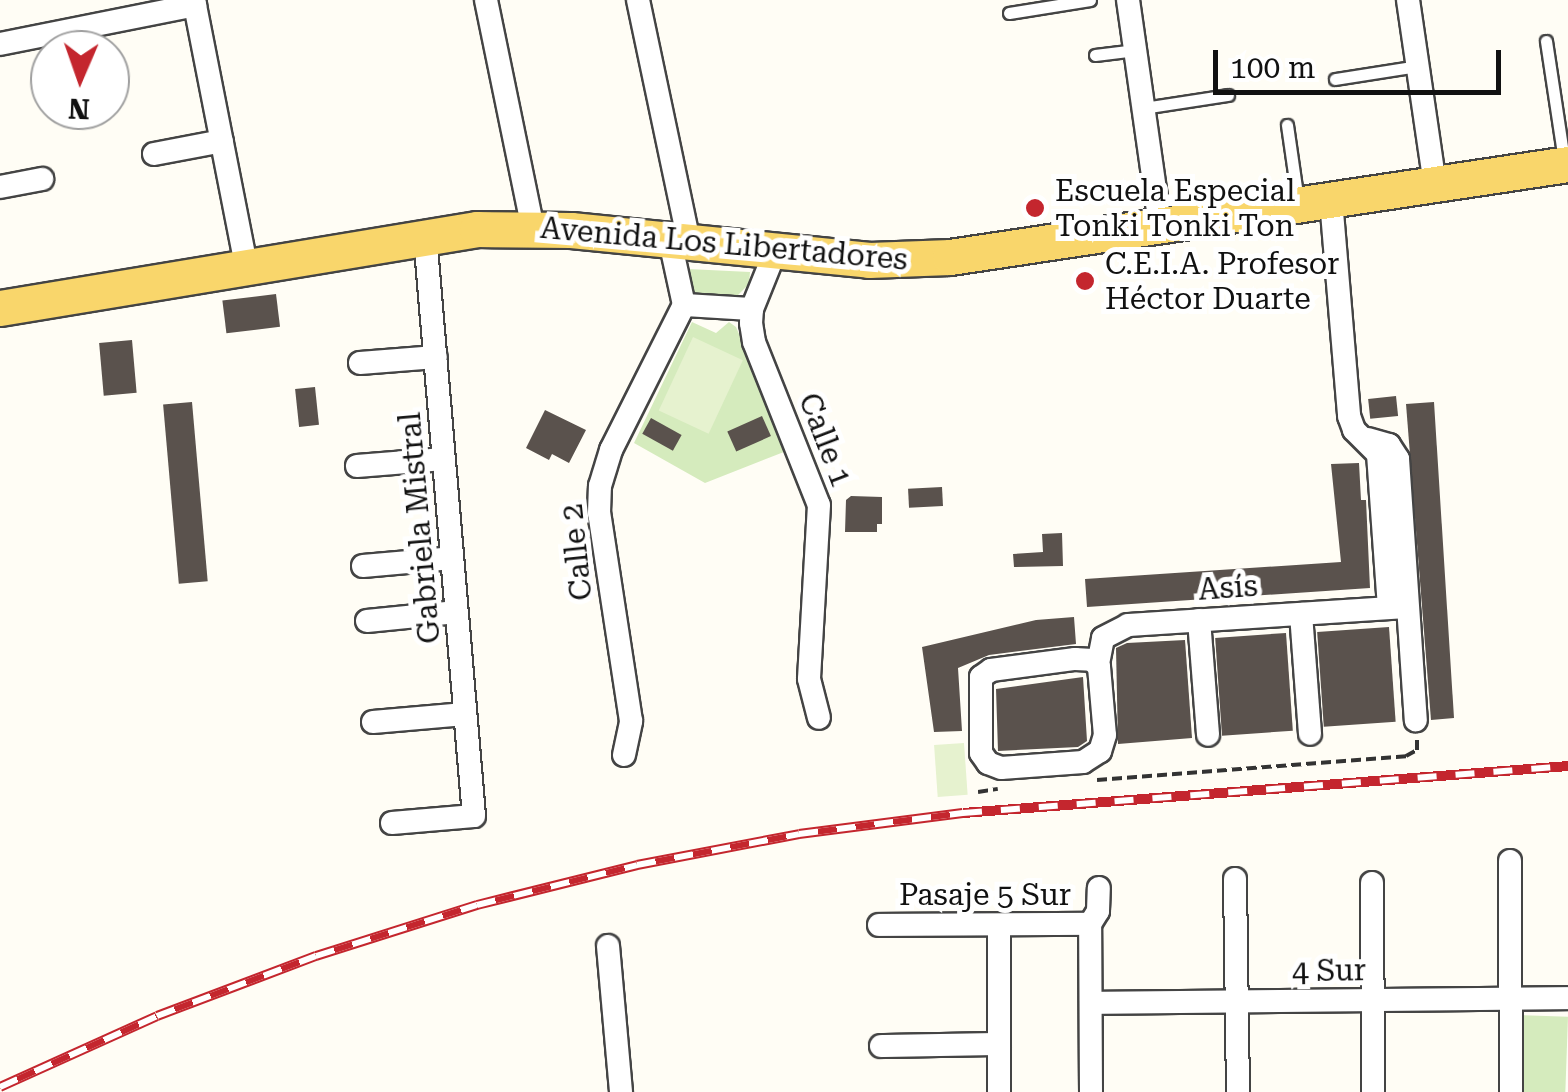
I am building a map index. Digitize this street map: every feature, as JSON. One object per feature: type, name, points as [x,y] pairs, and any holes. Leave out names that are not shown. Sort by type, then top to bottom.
[{"type":"main road","name":"Avenida Los Libertadores","points":[[0,308],[425,236],[534,228],[869,260],[936,258],[1566,164]]},
{"type":"street","points":[[486,0],[534,228]]},
{"type":"street","points":[[638,0],[680,242],[684,304],[752,309],[776,252]]},
{"type":"street","points":[[1128,0],[1160,226]]},
{"type":"street","points":[[1408,0],[1434,184]]},
{"type":"street","points":[[0,44],[194,2],[246,265]]},
{"type":"street","points":[[154,154],[222,142]]},
{"type":"street","points":[[0,187],[42,179]]},
{"type":"street","points":[[1314,202],[1349,416],[1354,430],[1367,440],[1389,445],[1398,459],[1398,608],[1416,720]]},
{"type":"street","name":"Gabriela Mistral","points":[[392,823],[474,816],[425,236]]},
{"type":"street","name":"Calle 2","points":[[624,754],[631,720],[601,526],[600,486],[611,450],[684,304]]},
{"type":"street","name":"Calle 1","points":[[752,309],[754,342],[819,505],[810,679],[819,718]]},
{"type":"street","points":[[360,363],[436,357]]},
{"type":"street","points":[[356,466],[444,459]]},
{"type":"street","points":[[364,566],[452,558]]},
{"type":"street","name":"Asís","points":[[1098,664],[1098,646],[1119,626],[1398,608]]},
{"type":"street","points":[[367,621],[457,612]]},
{"type":"street","points":[[1301,614],[1310,734]]},
{"type":"street","points":[[1199,620],[1208,735]]},
{"type":"street","points":[[1075,659],[1098,664],[1105,735],[1094,757],[1083,762],[1002,768],[984,759],[977,688],[985,672],[1075,659]]},
{"type":"street","points":[[373,722],[465,714]]},
{"type":"street","points":[[1510,861],[1511,1092]]},
{"type":"street","points":[[1235,878],[1238,1092]]},
{"type":"street","points":[[1372,883],[1374,1092]]},
{"type":"street","points":[[1091,1092],[1090,924],[1098,910],[1098,888]]},
{"type":"street","name":"Pasaje 5 Sur","points":[[879,925],[1090,924]]},
{"type":"street","points":[[999,925],[999,1092]]},
{"type":"street","points":[[608,946],[621,1092]]},
{"type":"street","name":"4 Sur","points":[[1091,1003],[1568,998]]},
{"type":"street","points":[[882,1046],[999,1044]]},
{"type":"lane","points":[[1008,13],[1090,0]]},
{"type":"lane","points":[[1546,40],[1566,164]]},
{"type":"lane","points":[[1095,54],[1134,50]]},
{"type":"lane","points":[[1335,79],[1418,66]]},
{"type":"lane","points":[[1143,108],[1228,96]]},
{"type":"lane","points":[[1286,124],[1314,202]]},
{"type":"path","points":[[1096,780],[1406,756],[1418,750]]},
{"type":"path","points":[[978,792],[1005,788]]},
{"type":"green space","points":[[688,269],[750,272],[749,284],[733,300],[697,297],[690,291]]},
{"type":"green space","points":[[692,322],[716,333],[729,322],[736,327],[789,450],[705,483],[634,443]]},
{"type":"green space","points":[[693,337],[743,360],[709,434],[659,410]]},
{"type":"green space","points":[[964,743],[968,795],[938,797],[934,745]]},
{"type":"green space","points":[[1517,1015],[1568,1017],[1565,1092],[1514,1092]]},
{"type":"building","points":[[276,294],[280,327],[226,333],[222,301]]},
{"type":"building","points":[[132,340],[137,393],[104,396],[99,343]]},
{"type":"building","points":[[315,387],[319,425],[299,427],[295,389]]},
{"type":"building","points":[[1396,396],[1398,416],[1370,419],[1368,399]]},
{"type":"building","points":[[192,402],[208,581],[179,584],[163,405]]},
{"type":"building","points":[[1434,402],[1454,718],[1431,720],[1406,404]]},
{"type":"building","points":[[545,410],[586,430],[569,463],[552,454],[549,460],[526,448]]},
{"type":"building","points":[[762,416],[771,436],[736,452],[727,431]]},
{"type":"building","points":[[651,418],[682,435],[673,451],[642,434]]},
{"type":"building","points":[[1359,463],[1361,500],[1366,500],[1370,588],[1087,607],[1085,579],[1341,562],[1331,464]]},
{"type":"building","points":[[942,487],[943,506],[909,508],[908,489]]},
{"type":"building","points":[[851,496],[882,497],[882,524],[877,524],[877,532],[845,532],[846,500]]},
{"type":"building","points":[[1062,533],[1063,566],[1014,567],[1013,554],[1043,552],[1042,534]]},
{"type":"building","points":[[1074,617],[1076,644],[989,655],[958,668],[962,731],[934,732],[922,647],[1036,620]]},
{"type":"building","points":[[1389,627],[1396,722],[1324,727],[1317,632]]},
{"type":"building","points":[[1286,633],[1293,731],[1222,736],[1215,638]]},
{"type":"building","points":[[1185,640],[1192,738],[1118,744],[1116,648],[1127,643]]},
{"type":"building","points":[[1083,677],[1087,741],[1078,747],[998,751],[996,689]]},
{"type":"railway","points":[[0,1087],[157,1016],[316,956],[477,905],[637,865],[799,834],[963,813],[1568,766]]},
{"type":"place","name":"Escuela Especial Tonki Tonki Ton","points":[[1035,208]]},
{"type":"place","name":"C.E.I.A. Profesor Héctor Duarte","points":[[1085,281]]}]
